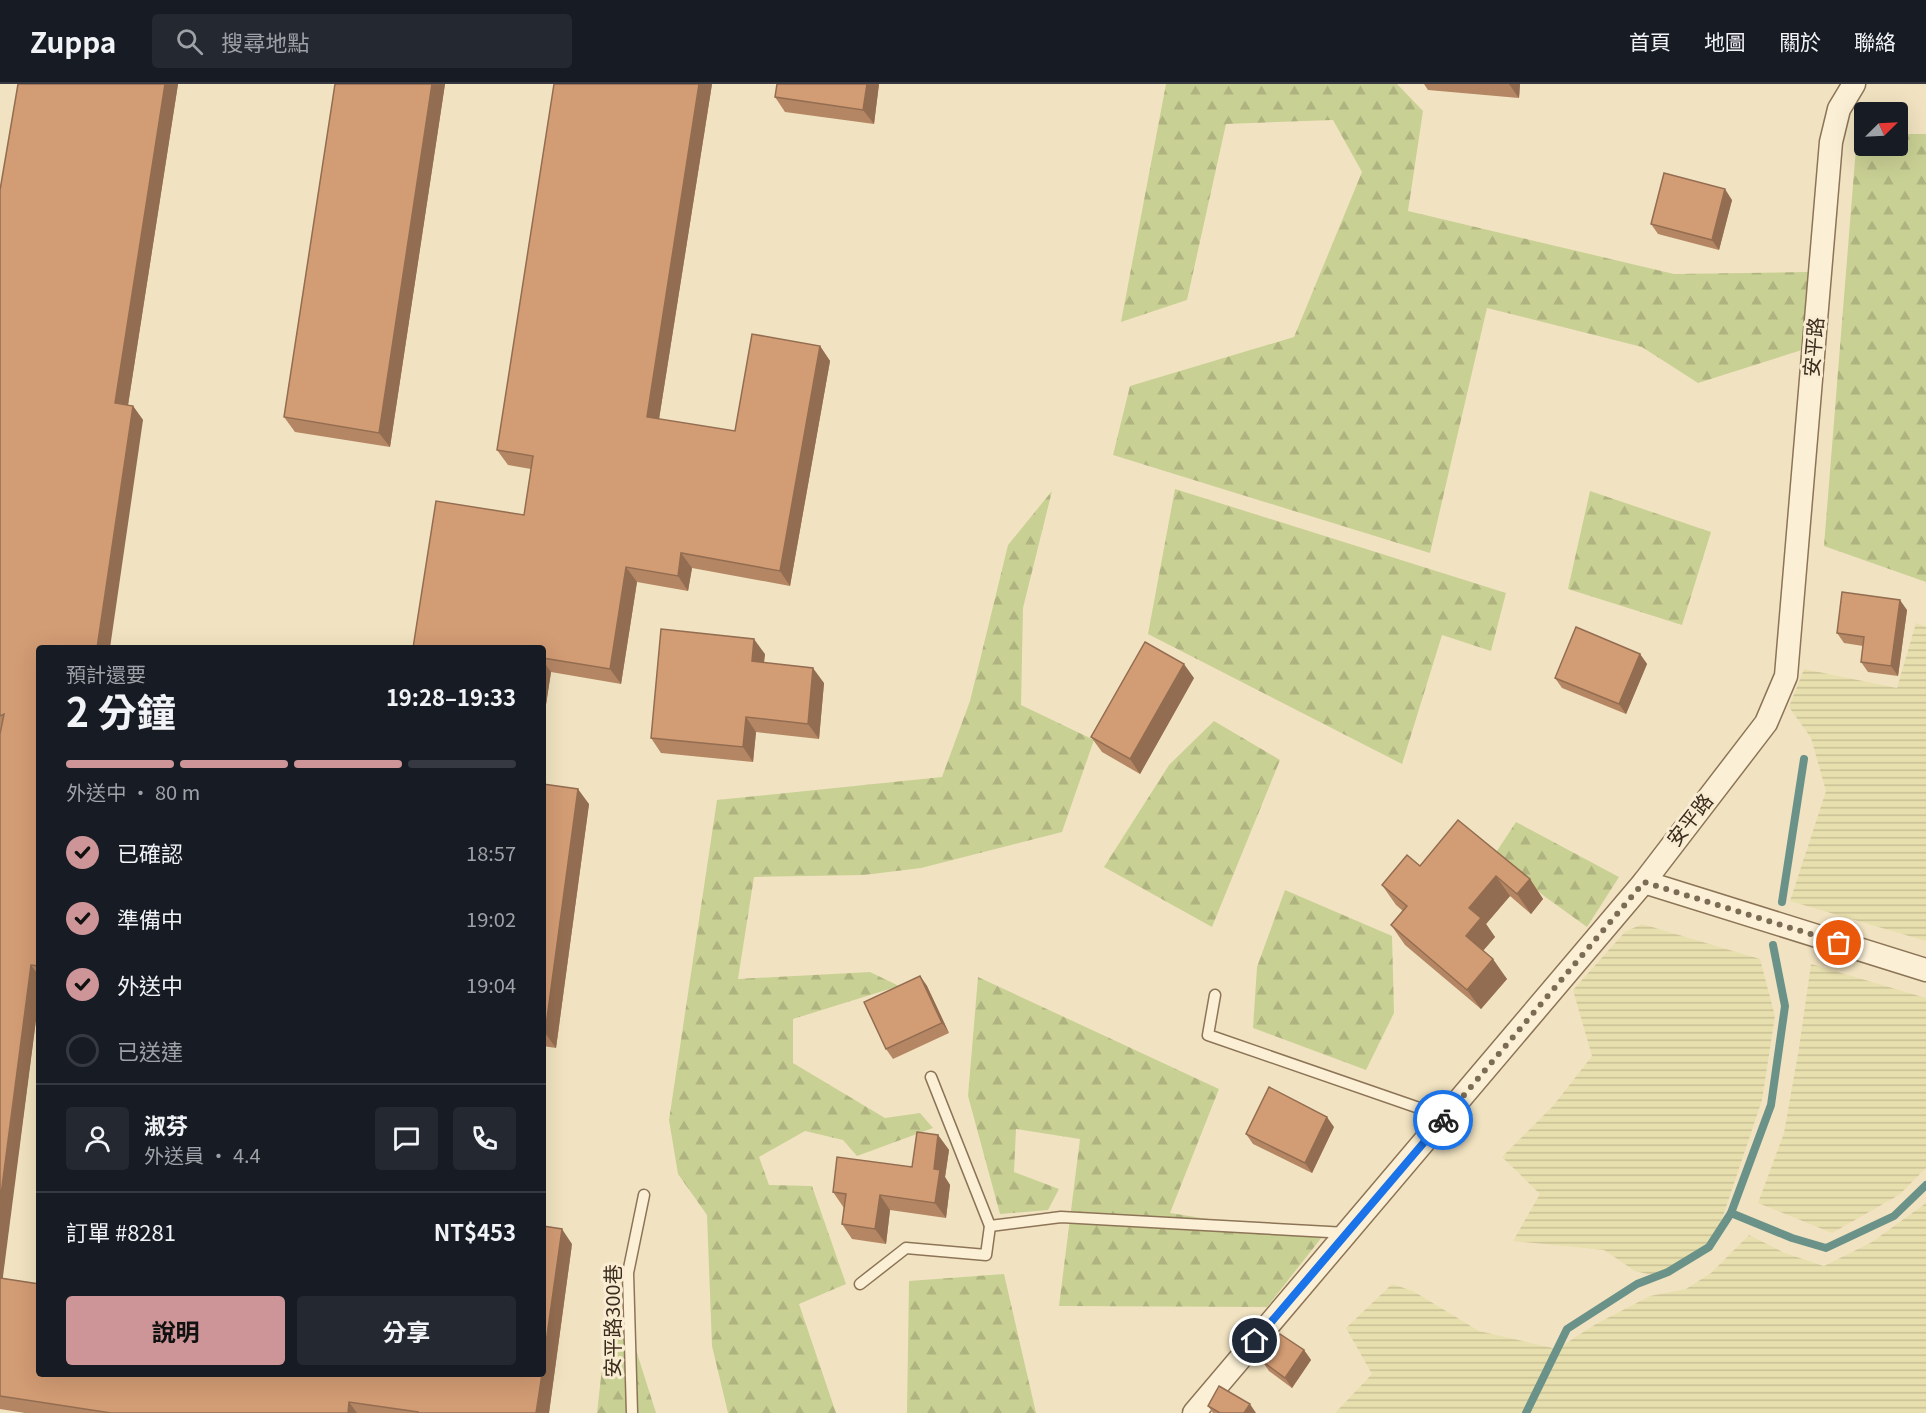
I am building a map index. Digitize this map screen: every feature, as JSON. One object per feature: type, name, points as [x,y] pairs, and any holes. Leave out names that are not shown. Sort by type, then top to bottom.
[{"type":"street","name":"安平路","points":[[1194,1413],[1644,882],[1766,723],[1786,676],[1831,142],[1839,109],[1854,84]]},
{"type":"street","points":[[1644,882],[1926,970]]},
{"type":"lane","points":[[1215,995],[1208,1035],[1445,1117]]},
{"type":"lane","points":[[860,1284],[906,1248],[986,1255],[990,1226],[931,1077]]},
{"type":"lane","name":"安平路300巷","points":[[632,1413],[628,1273],[644,1194]]},
{"type":"lane","points":[[990,1226],[1061,1217],[1347,1233]]},
{"type":"shaded area","points":[[1916,623],[1926,627],[1926,941],[1790,901],[1826,791],[1811,738],[1789,707],[1804,669],[1897,688]]},
{"type":"shaded area","points":[[1642,924],[1760,959],[1775,1016],[1762,1100],[1722,1219],[1702,1256],[1665,1278],[1635,1271],[1604,1250],[1513,1241],[1540,1194],[1502,1157],[1553,1106],[1592,1056],[1573,990],[1625,932]]},
{"type":"shaded area","points":[[1811,964],[1926,998],[1926,1168],[1899,1195],[1832,1233],[1758,1203],[1784,1133]]},
{"type":"shaded area","points":[[1926,1203],[1926,1413],[1335,1413],[1372,1374],[1346,1328],[1392,1284],[1413,1291],[1479,1331],[1557,1349],[1596,1324],[1650,1296],[1686,1289],[1711,1273],[1749,1235],[1785,1253],[1824,1266],[1872,1242]]},
{"type":"green space","points":[[1166,84],[1397,84],[1423,111],[1408,211],[1674,274],[1808,272],[1805,349],[1698,383],[1642,347],[1487,308],[1430,553],[1113,455],[1130,386],[1294,337],[1362,172],[1333,120],[1226,124],[1187,300],[1121,322]]},
{"type":"green space","points":[[1908,134],[1926,134],[1926,582],[1824,546],[1855,156],[1908,156]]},
{"type":"green space","points":[[1175,489],[1506,593],[1491,651],[1442,635],[1402,764],[1148,634]]},
{"type":"green space","points":[[1052,491],[1023,608],[1021,705],[1094,740],[1062,832],[921,868],[864,875],[754,877],[738,979],[870,972],[899,986],[793,1019],[793,1063],[885,1118],[920,1113],[933,1128],[857,1156],[843,1140],[805,1131],[759,1157],[769,1185],[812,1186],[846,1284],[799,1304],[836,1413],[728,1413],[712,1346],[707,1215],[678,1174],[669,1120],[717,800],[942,777],[970,701],[1008,545]]},
{"type":"green space","points":[[1590,491],[1711,532],[1682,625],[1568,589]]},
{"type":"green space","points":[[1214,721],[1280,760],[1212,927],[1104,867],[1169,765]]},
{"type":"green space","points":[[1516,822],[1619,877],[1587,927],[1544,896],[1495,854]]},
{"type":"green space","points":[[1285,890],[1392,936],[1394,1013],[1366,1070],[1253,1028],[1257,967]]},
{"type":"green space","points":[[978,977],[1219,1089],[1170,1213],[1322,1237],[1267,1307],[1059,1306],[1080,1139],[1016,1129],[1014,1172],[1059,1189],[1048,1210],[1000,1214],[968,1096]]},
{"type":"green space","points":[[1004,1274],[1036,1413],[907,1413],[909,1281]]},
{"type":"green space","points":[[610,1297],[637,1353],[656,1413],[597,1413]]},
{"type":"building","points":[[18,84],[165,84],[115,403],[133,406],[97,645],[36,645],[36,966],[31,965],[0,1202],[0,734],[4,714],[0,716],[0,190]]},
{"type":"building","points":[[335,84],[432,84],[379,433],[284,417]]},
{"type":"building","points":[[554,84],[699,84],[647,417],[735,431],[752,334],[820,346],[780,571],[681,553],[678,576],[626,567],[610,669],[546,658],[546,645],[413,645],[436,501],[524,515],[533,456],[497,450]]},
{"type":"building","points":[[777,84],[867,84],[863,110],[775,97]]},
{"type":"building","points":[[1664,173],[1725,189],[1712,240],[1651,224]]},
{"type":"building","points":[[1842,592],[1900,600],[1891,666],[1861,662],[1864,637],[1837,633]]},
{"type":"building","points":[[1576,627],[1640,654],[1619,704],[1555,678]]},
{"type":"building","points":[[661,629],[754,639],[752,661],[813,668],[808,724],[746,717],[743,747],[651,738]]},
{"type":"building","points":[[1145,642],[1184,664],[1130,759],[1091,737]]},
{"type":"building","points":[[546,784],[578,789],[546,1026]]},
{"type":"building","points":[[1458,820],[1530,879],[1517,894],[1496,876],[1469,908],[1481,918],[1466,936],[1493,959],[1467,990],[1391,925],[1407,906],[1382,885],[1407,855],[1420,866]]},
{"type":"building","points":[[920,976],[942,1023],[886,1049],[864,1002]]},
{"type":"building","points":[[1269,1087],[1327,1117],[1305,1163],[1246,1134]]},
{"type":"building","points":[[917,1132],[938,1135],[934,1169],[940,1170],[935,1203],[880,1195],[875,1229],[842,1224],[846,1194],[833,1192],[837,1157],[912,1167]]},
{"type":"building","points":[[546,1226],[562,1229],[546,1343]]},
{"type":"building","points":[[0,1278],[36,1284],[36,1377],[542,1377],[536,1413],[418,1413],[349,1402],[348,1413],[111,1413],[0,1396]]},
{"type":"building","points":[[1280,1334],[1304,1350],[1285,1378],[1262,1361]]},
{"type":"building","points":[[1219,1386],[1250,1404],[1244,1413],[1220,1413],[1208,1406]]},
{"type":"waterway","points":[[1782,902],[1804,759]]},
{"type":"waterway","points":[[1526,1413],[1567,1329],[1637,1284],[1668,1272],[1709,1247],[1731,1213],[1771,1105],[1785,1006],[1773,945]]},
{"type":"waterway","points":[[1731,1213],[1792,1238],[1826,1248],[1894,1216],[1926,1185]]},
{"type":"way so far","points":[[1443,1120],[1644,882],[1839,943]]},
{"type":"route","points":[[1255,1341],[1443,1120]]}]
